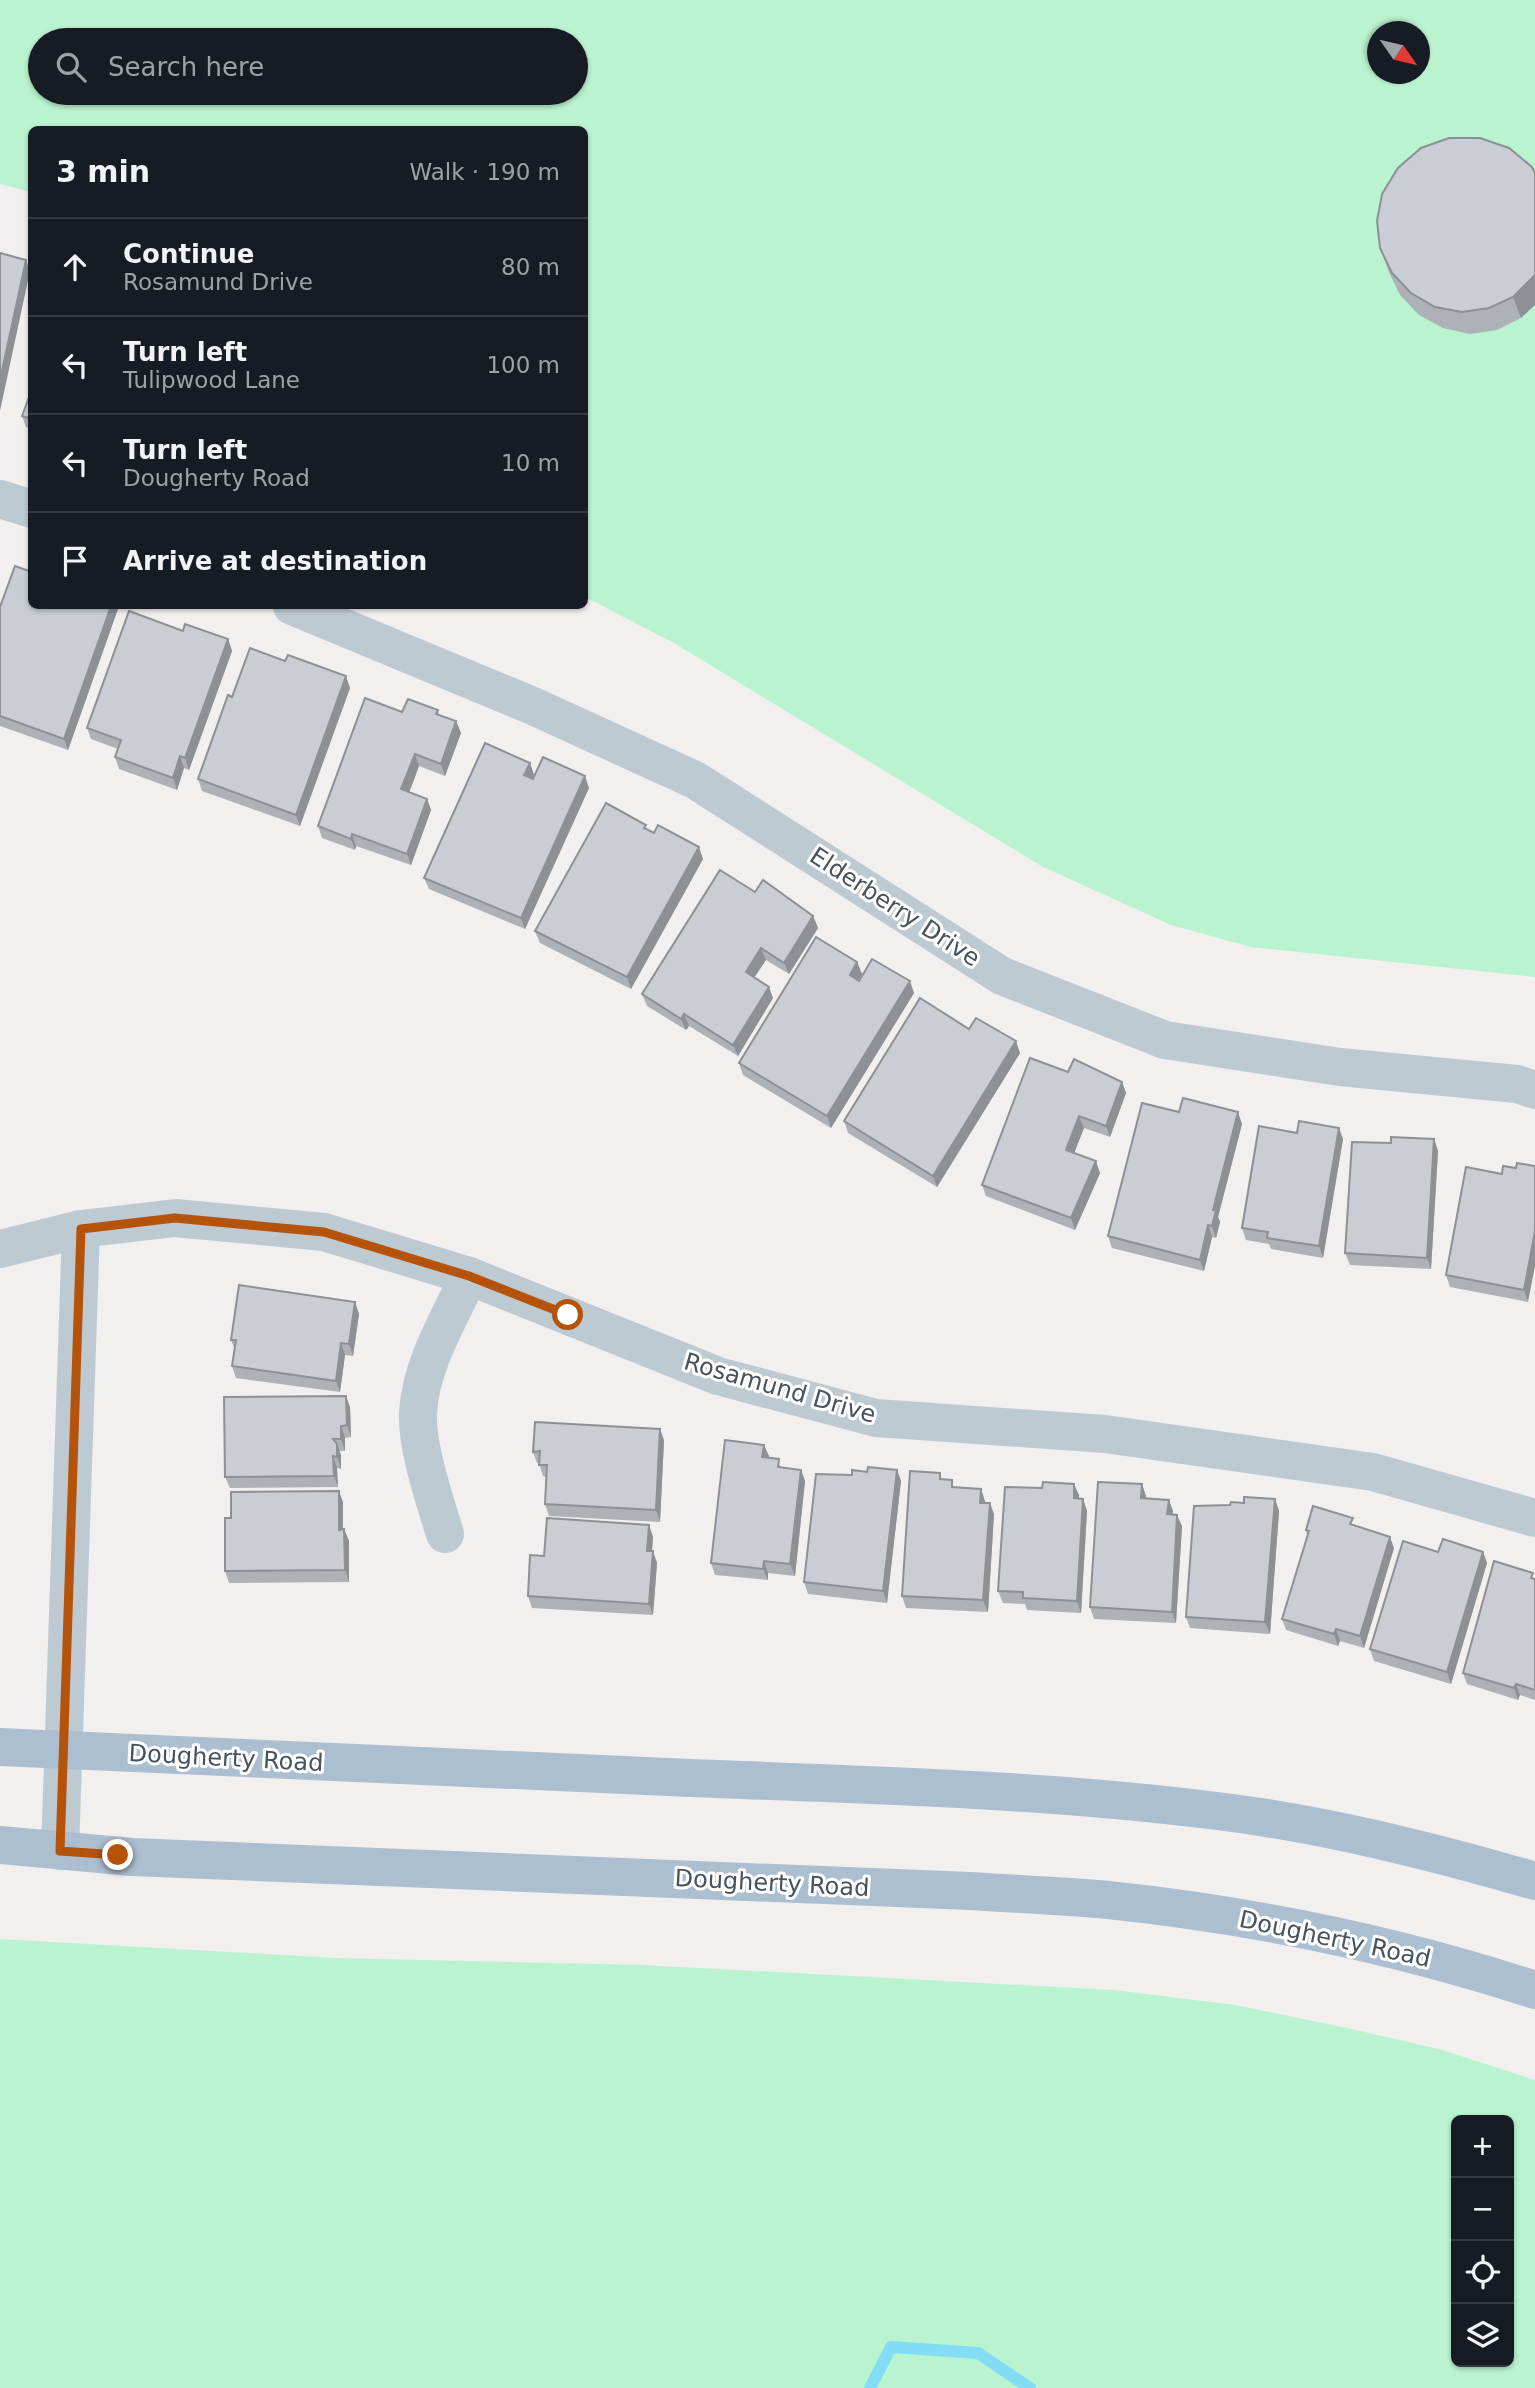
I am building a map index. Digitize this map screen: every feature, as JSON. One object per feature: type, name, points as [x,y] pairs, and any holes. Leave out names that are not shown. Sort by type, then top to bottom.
[{"type":"main road","name":"Dougherty Road","points":[[0,1747],[375,1766],[1013,1792],[1231,1813],[1450,1856],[1535,1881]]},
{"type":"main road","name":"Dougherty Road","points":[[0,1845],[132,1857],[970,1891],[1108,1900],[1243,1918],[1456,1964],[1535,1990]]},
{"type":"street","points":[[0,499],[28,508]]},
{"type":"street","name":"Elderberry Drive","points":[[299,609],[533,706],[695,780],[1002,976],[1165,1041],[1340,1068],[1517,1084],[1535,1090]]},
{"type":"street","name":"Rosamund Drive","points":[[0,1249],[81,1229],[175,1218],[324,1232],[469,1276],[718,1376],[876,1418],[1105,1434],[1373,1472],[1535,1518]]},
{"type":"street","points":[[60,1851],[81,1229]]},
{"type":"street","points":[[445,1534],[429,1483],[417,1414],[425,1371],[469,1276]]},
{"type":"green space","points":[[0,0],[1535,0],[1535,977],[1251,947],[1171,925],[1043,867],[674,643],[588,599],[588,126],[28,126],[28,191],[0,184]]},
{"type":"green space","points":[[0,1939],[336,1958],[642,1965],[1114,1990],[1235,2005],[1439,2049],[1535,2080],[1535,2388],[0,2388]]},
{"type":"building","points":[[1449,138],[1480,138],[1509,148],[1532,167],[1535,173],[1535,275],[1513,297],[1489,308],[1462,312],[1435,307],[1411,293],[1392,273],[1380,248],[1377,221],[1382,194],[1398,168],[1421,148]]},
{"type":"building","points":[[0,253],[26,260],[0,380]]},
{"type":"building","points":[[28,400],[28,418],[22,416]]},
{"type":"building","points":[[15,566],[28,571],[28,609],[110,609],[64,739],[0,716],[0,607]]},
{"type":"building","points":[[129,611],[183,631],[185,624],[228,639],[185,758],[180,756],[173,778],[115,757],[121,740],[87,728]]},
{"type":"building","points":[[250,648],[285,661],[288,655],[346,676],[296,815],[198,779],[228,695],[232,697]]},
{"type":"building","points":[[365,698],[402,712],[408,699],[438,710],[436,714],[456,721],[441,764],[415,754],[401,789],[427,799],[407,854],[352,834],[351,839],[318,826]]},
{"type":"building","points":[[485,743],[530,763],[524,775],[533,779],[543,757],[585,776],[521,918],[424,878]]},
{"type":"building","points":[[606,803],[646,825],[644,828],[654,833],[658,825],[699,847],[627,977],[535,931]]},
{"type":"building","points":[[720,870],[755,892],[763,880],[813,916],[784,963],[761,948],[746,972],[769,987],[733,1045],[684,1014],[681,1019],[642,994]]},
{"type":"building","points":[[816,937],[857,962],[850,975],[859,981],[872,959],[910,981],[827,1116],[739,1063]]},
{"type":"building","points":[[920,998],[969,1029],[976,1018],[1016,1041],[933,1176],[844,1121]]},
{"type":"building","points":[[1030,1058],[1068,1072],[1074,1059],[1122,1082],[1106,1126],[1079,1116],[1066,1150],[1096,1161],[1071,1218],[982,1185]]},
{"type":"building","points":[[1183,1098],[1238,1112],[1213,1210],[1216,1210],[1212,1226],[1208,1225],[1200,1260],[1108,1236],[1142,1103],[1179,1112]]},
{"type":"building","points":[[1299,1121],[1339,1128],[1319,1246],[1267,1238],[1268,1232],[1242,1228],[1259,1126],[1297,1133]]},
{"type":"building","points":[[1391,1137],[1434,1139],[1427,1258],[1345,1253],[1352,1142],[1391,1143]]},
{"type":"building","points":[[1517,1163],[1535,1166],[1535,1231],[1524,1290],[1446,1275],[1466,1167],[1502,1174],[1503,1166],[1516,1168]]},
{"type":"building","points":[[239,1285],[355,1302],[349,1344],[341,1343],[336,1381],[232,1366],[236,1340],[231,1340]]},
{"type":"building","points":[[346,1396],[347,1425],[341,1426],[341,1439],[333,1439],[337,1444],[337,1457],[333,1456],[334,1476],[225,1477],[224,1397]]},
{"type":"building","points":[[535,1422],[660,1429],[656,1510],[545,1504],[547,1465],[539,1465],[540,1451],[533,1452]]},
{"type":"building","points":[[725,1440],[764,1445],[762,1457],[779,1459],[778,1467],[801,1470],[790,1564],[764,1561],[763,1569],[711,1563]]},
{"type":"building","points":[[868,1467],[897,1470],[883,1591],[804,1582],[816,1474],[852,1475],[852,1470],[867,1472]]},
{"type":"building","points":[[910,1471],[940,1473],[940,1479],[952,1480],[952,1487],[981,1489],[980,1503],[990,1503],[983,1600],[902,1596]]},
{"type":"building","points":[[1043,1482],[1074,1484],[1074,1498],[1083,1499],[1077,1601],[1023,1598],[1023,1592],[998,1591],[1005,1487],[1042,1488]]},
{"type":"building","points":[[1098,1482],[1142,1484],[1141,1498],[1169,1500],[1167,1514],[1177,1515],[1172,1612],[1090,1607]]},
{"type":"building","points":[[339,1491],[339,1530],[344,1529],[345,1570],[225,1571],[225,1518],[231,1518],[231,1492]]},
{"type":"building","points":[[1244,1497],[1275,1499],[1265,1622],[1186,1617],[1194,1506],[1244,1503]]},
{"type":"building","points":[[1313,1506],[1353,1518],[1350,1524],[1390,1537],[1360,1636],[1336,1629],[1334,1634],[1282,1619],[1309,1531],[1306,1530]]},
{"type":"building","points":[[547,1518],[649,1525],[647,1551],[653,1551],[649,1604],[528,1596],[530,1555],[544,1556]]},
{"type":"building","points":[[1443,1539],[1483,1552],[1447,1672],[1370,1649],[1403,1541],[1438,1552]]},
{"type":"building","points":[[1494,1561],[1533,1573],[1531,1578],[1535,1579],[1535,1690],[1516,1684],[1514,1688],[1463,1673]]},
{"type":"waterway","points":[[870,2388],[891,2347],[978,2353],[1030,2388]]},
{"type":"route","points":[[118,1855],[60,1851],[81,1229],[175,1218],[324,1232],[469,1276],[568,1315]]}]
